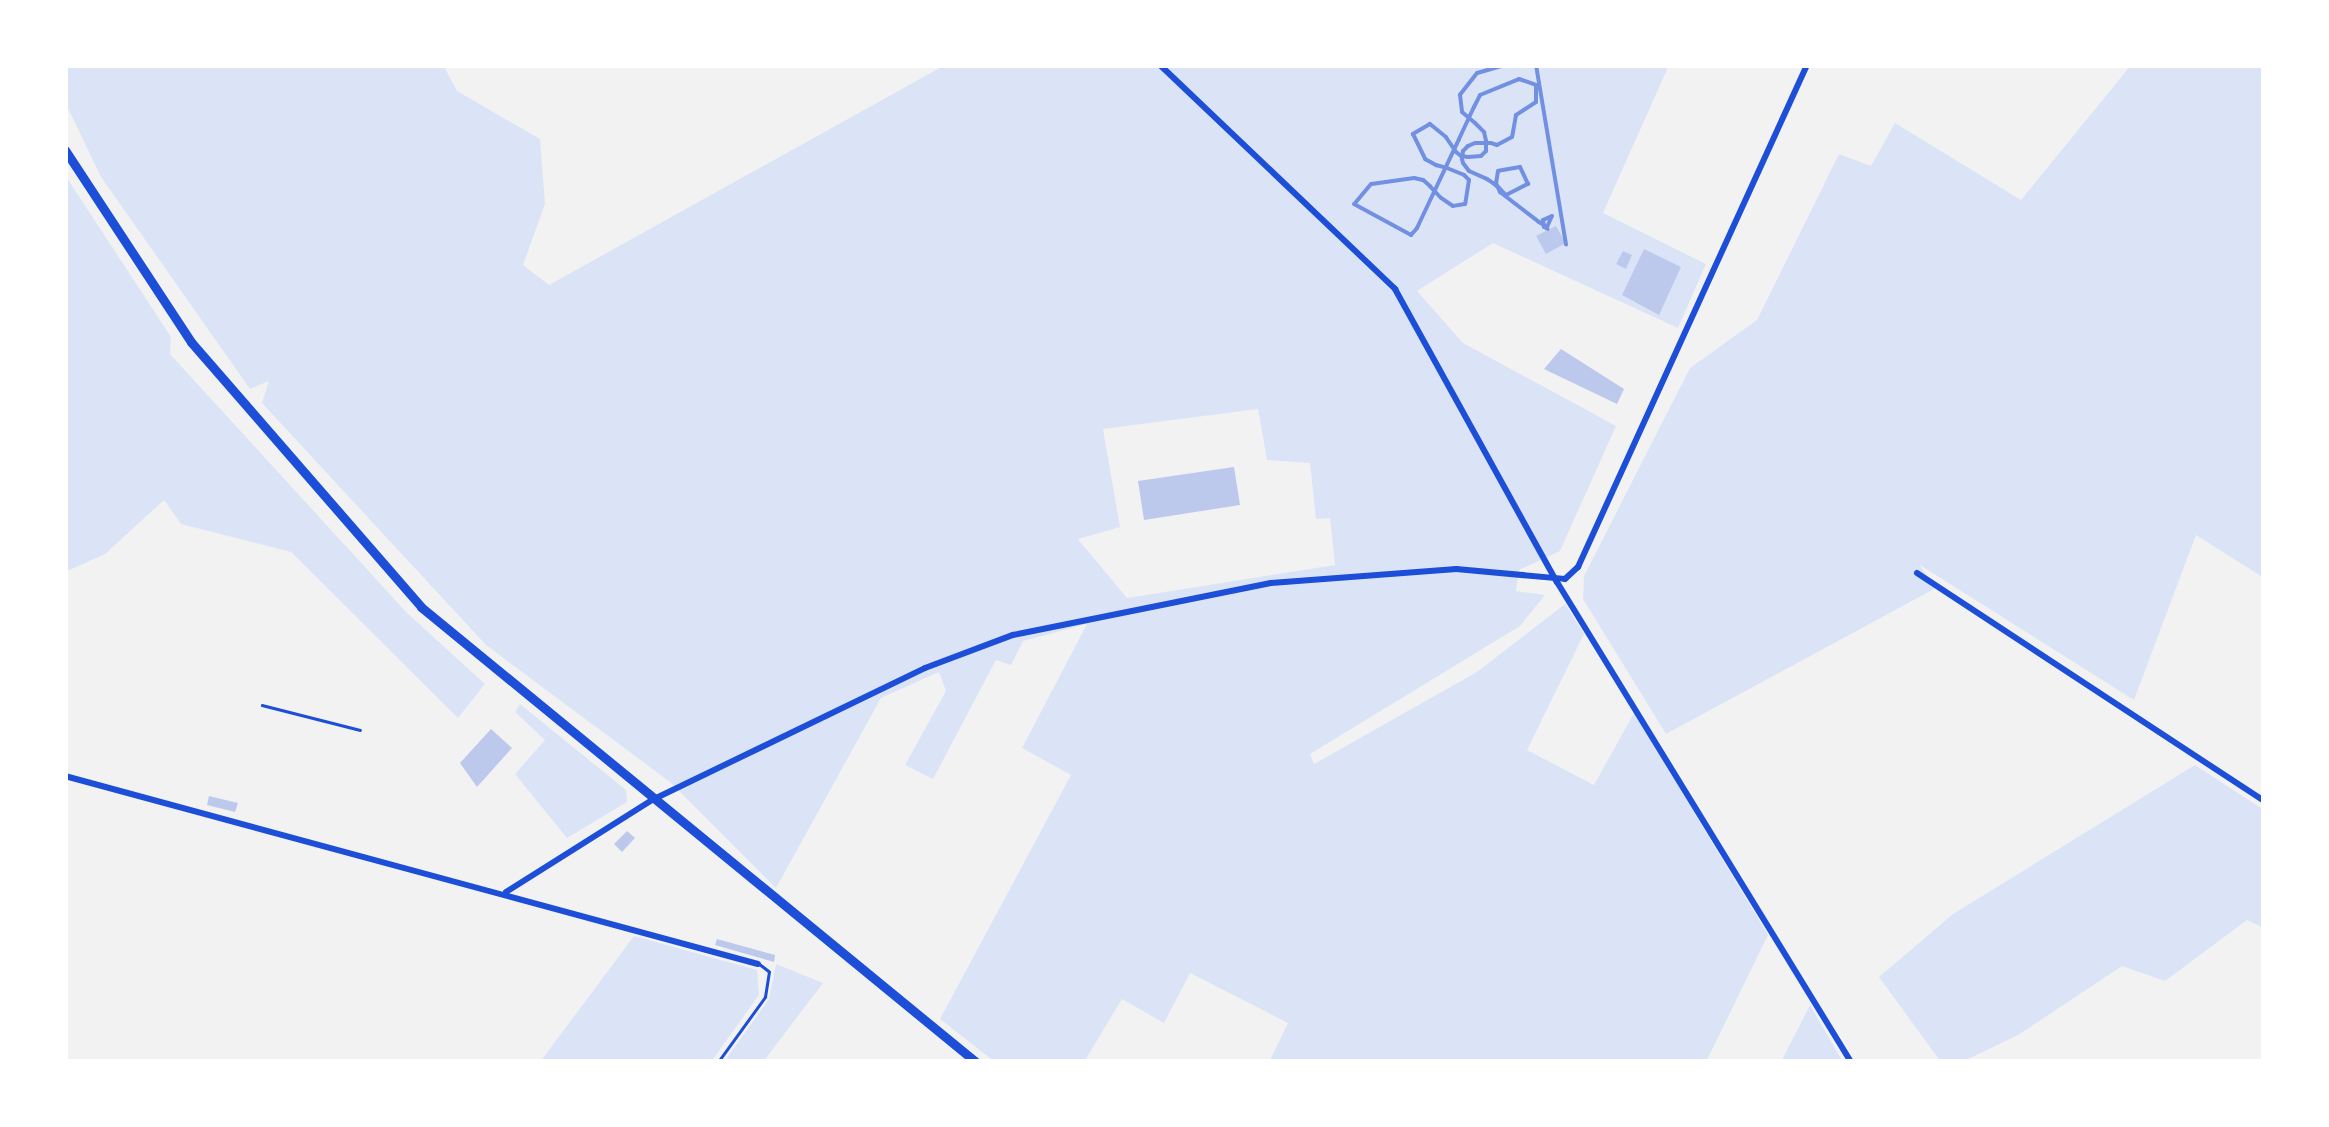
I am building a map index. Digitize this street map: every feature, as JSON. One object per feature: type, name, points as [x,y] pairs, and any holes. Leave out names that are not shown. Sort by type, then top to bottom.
[{"type":"main road","points":[[65,150],[182,330],[308,482],[463,647],[976,1062]]},
{"type":"street","points":[[1160,65],[1395,289],[1557,582],[1852,1062]]},
{"type":"street","points":[[506,892],[652,800],[925,668],[1111,609],[1271,583],[1456,569],[1557,582],[1578,567],[1807,65]]},
{"type":"street","points":[[1917,574],[2264,801]]},
{"type":"street","points":[[65,776],[506,892],[758,964]]},
{"type":"lane","points":[[262,705],[360,730]]},
{"type":"lane","points":[[718,1062],[764,997],[768,972],[758,964]]},
{"type":"shaded area","points":[[65,65],[443,65],[457,91],[540,139],[545,204],[523,265],[549,285],[945,65],[1669,65],[1603,213],[1706,264],[1678,328],[1493,243],[1417,291],[1463,343],[1616,426],[1560,551],[1519,570],[1516,591],[1545,595],[1520,626],[1310,754],[1314,764],[1477,672],[1565,604],[1584,634],[1527,750],[1594,785],[1634,713],[1768,935],[1706,1062],[1269,1062],[1288,1023],[1190,973],[1164,1023],[1122,999],[1084,1062],[995,1062],[940,1019],[1071,775],[1022,748],[1087,624],[1023,641],[1011,665],[996,660],[933,779],[905,765],[946,691],[939,672],[881,698],[776,888],[670,782],[486,645],[262,403],[269,381],[250,389],[101,177],[65,102]],"holes":[[[1258,409],[1267,460],[1310,463],[1316,519],[1330,518],[1335,565],[1127,598],[1078,539],[1120,527],[1103,429]]]},
{"type":"shaded area","points":[[2131,65],[2264,65],[2264,578],[2196,535],[2134,700],[1920,565],[1934,589],[1666,734],[1583,599],[1584,576],[1690,368],[1757,320],[1839,154],[1871,166],[1895,123],[2021,200]]},
{"type":"shaded area","points":[[65,175],[171,337],[170,354],[407,613],[485,684],[458,718],[291,552],[181,524],[164,500],[105,554],[65,572]]},
{"type":"shaded area","points":[[520,704],[626,790],[627,802],[567,838],[515,774],[545,740],[515,712]]},
{"type":"shaded area","points":[[2195,765],[2264,810],[2264,928],[2247,920],[2165,981],[2122,966],[2018,1035],[1962,1062],[1941,1062],[1879,977],[1953,914]]},
{"type":"shaded area","points":[[634,936],[757,970],[759,995],[711,1062],[540,1062]]},
{"type":"shaded area","points":[[776,964],[823,983],[763,1062],[724,1062],[769,999]]},
{"type":"shaded area","points":[[1810,1005],[1843,1062],[1781,1062]]},
{"type":"building","points":[[1556,226],[1566,243],[1546,254],[1536,236]]},
{"type":"building","points":[[1644,249],[1681,267],[1659,315],[1622,295]]},
{"type":"building","points":[[1623,251],[1632,255],[1626,269],[1616,264]]},
{"type":"building","points":[[1561,349],[1624,389],[1617,404],[1544,369]]},
{"type":"building","points":[[1234,467],[1240,505],[1144,520],[1138,481]]},
{"type":"building","points":[[491,729],[512,748],[477,787],[460,763]]},
{"type":"building","points":[[209,796],[238,803],[235,812],[207,805]]},
{"type":"building","points":[[627,831],[635,838],[622,852],[614,844]]},
{"type":"building","points":[[717,939],[775,955],[774,962],[715,945]]},
{"type":"railway","points":[[1505,65],[1477,73],[1460,95],[1462,112],[1475,123],[1484,132],[1486,141],[1486,151],[1481,156],[1468,157],[1461,156],[1456,152],[1446,137],[1430,124],[1413,134],[1425,159],[1436,165],[1447,168],[1464,175],[1469,180],[1465,204],[1453,206],[1441,198],[1430,186],[1423,180],[1414,178],[1371,184],[1354,204],[1411,235],[1417,228],[1459,139],[1474,107],[1480,95],[1519,79],[1536,85],[1536,102],[1516,115],[1512,137],[1497,145],[1491,143],[1475,143],[1468,146],[1463,151],[1462,159],[1469,171],[1487,179],[1493,183],[1499,188],[1506,195],[1528,184],[1520,167],[1498,171],[1496,183],[1500,192],[1539,222],[1547,227],[1552,216],[1543,220],[1544,227],[1548,229]]},
{"type":"railway","points":[[1536,65],[1566,245]]}]
